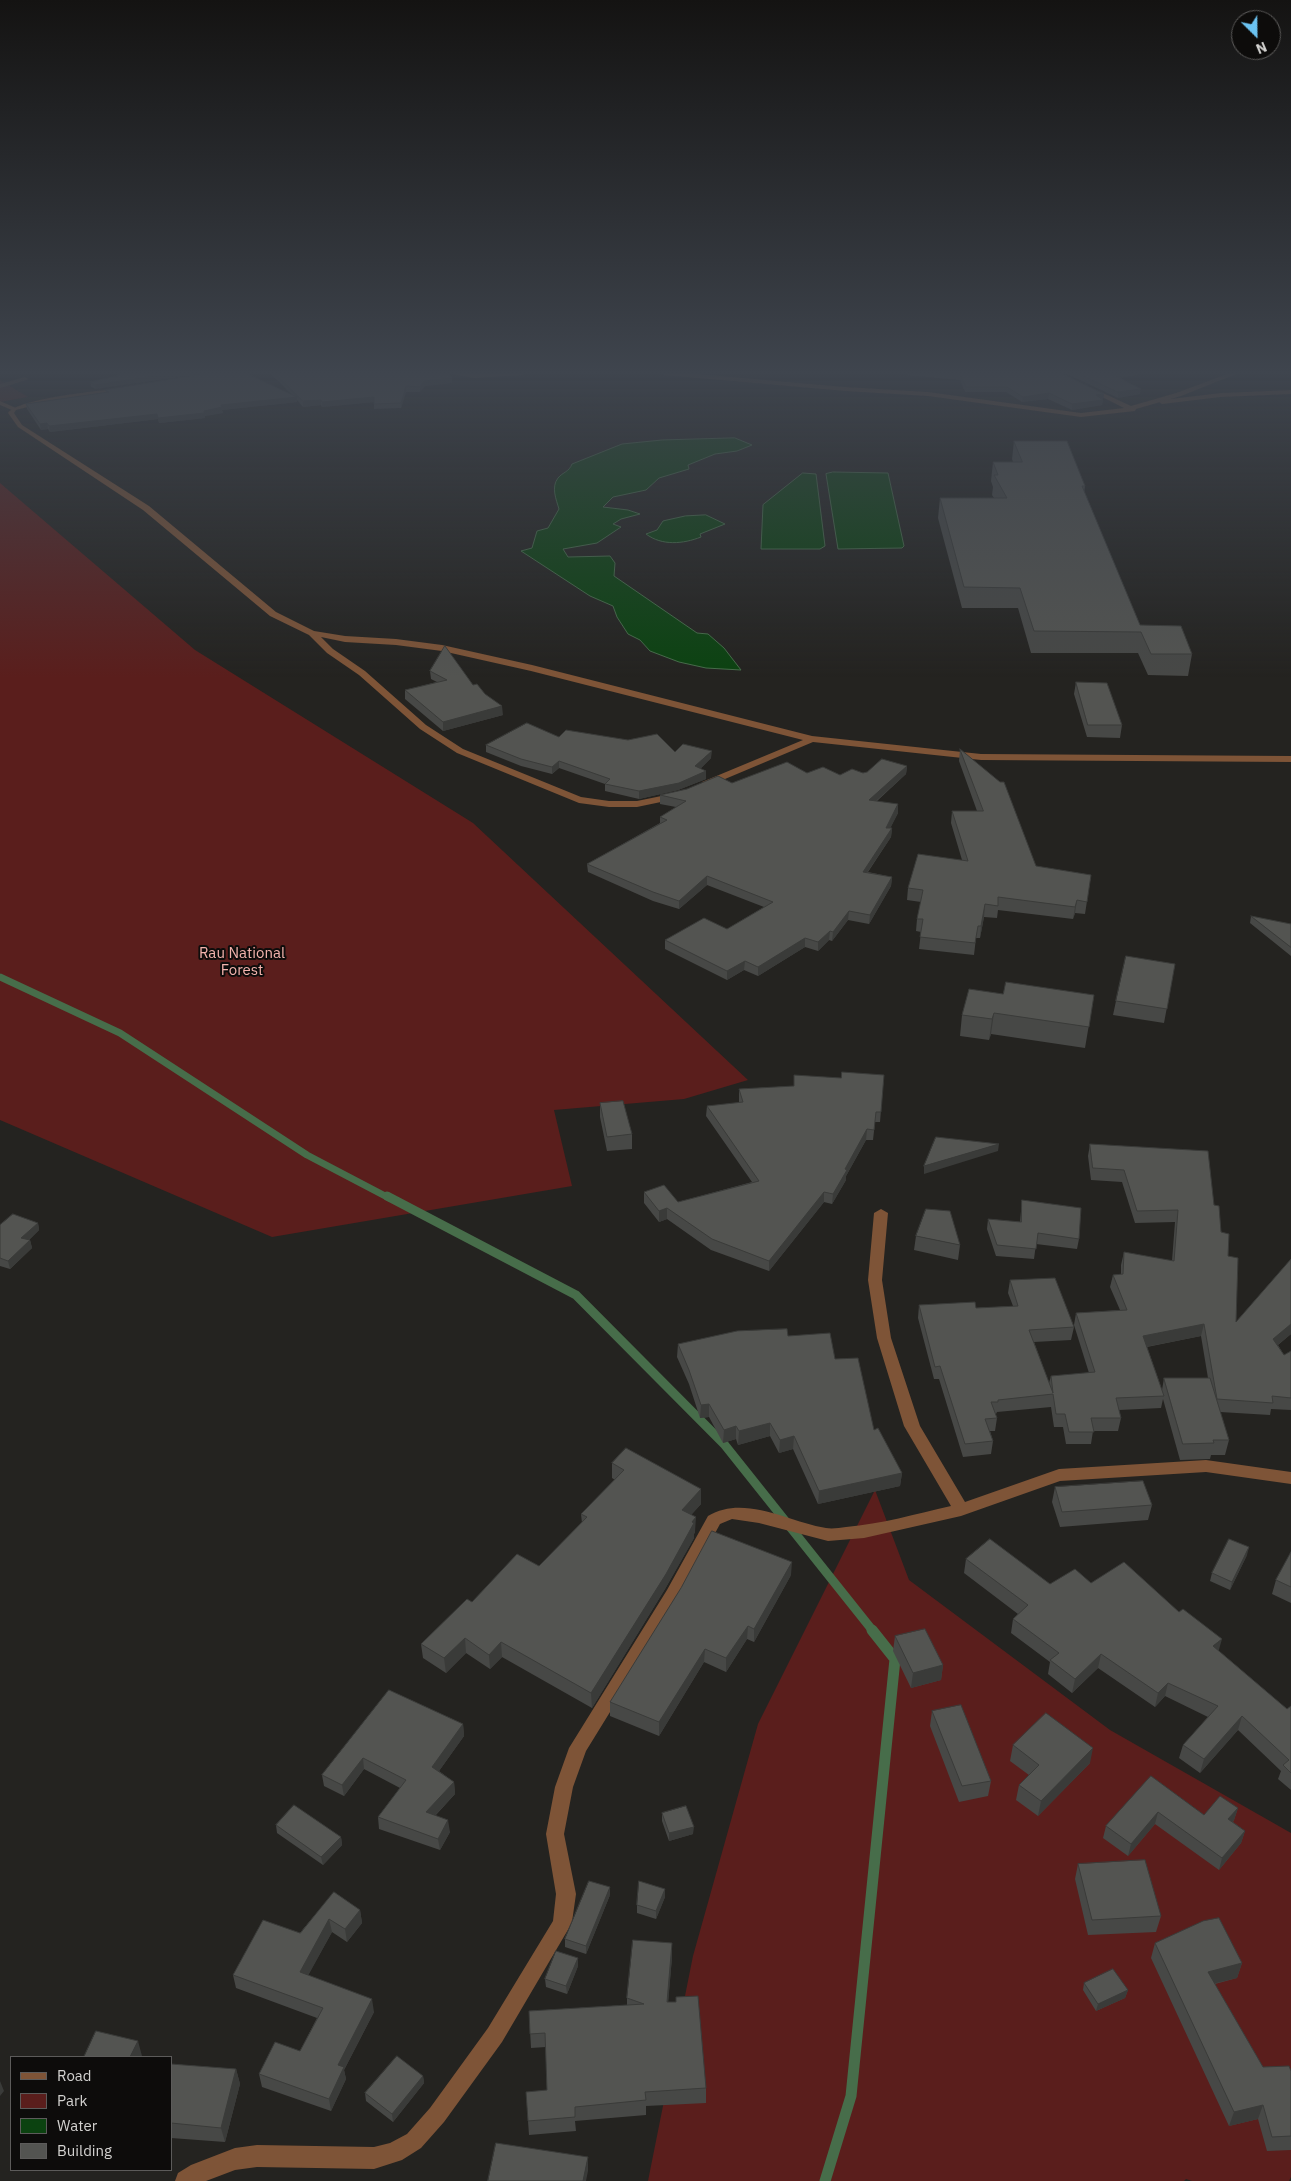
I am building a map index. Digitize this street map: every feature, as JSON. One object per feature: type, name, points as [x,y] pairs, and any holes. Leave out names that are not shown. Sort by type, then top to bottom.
[{"type":"street","points":[[95,475],[146,508],[273,614],[312,633],[442,648],[532,668],[812,739],[981,756],[1291,759]]},
{"type":"street","points":[[312,633],[330,651],[362,673],[423,728],[460,751],[579,800],[609,804],[637,804],[682,794]]},
{"type":"street","points":[[700,787],[812,739]]},
{"type":"street","points":[[881,1213],[875,1280],[884,1338],[912,1426],[961,1510]]},
{"type":"street","points":[[186,2181],[199,2173],[235,2159],[257,2156],[374,2158],[394,2152],[414,2140],[428,2126],[494,2034],[562,1922],[566,1894],[555,1834],[564,1787],[578,1748],[673,1595],[714,1520],[724,1514],[732,1513],[759,1517],[828,1535],[864,1532],[961,1510],[1059,1475],[1206,1466],[1291,1478]]},
{"type":"green space","name":"Rau National Forest","points":[[0,483],[195,650],[473,823],[748,1080],[684,1099],[554,1110],[572,1186],[272,1237],[0,1120]]},
{"type":"green space","points":[[875,1490],[909,1580],[1110,1730],[1291,1833],[1291,2177],[1289,2181],[1192,2181],[1186,2179],[1184,2181],[648,2181],[693,1956],[758,1724]]},
{"type":"water","points":[[670,475],[659,478],[646,490],[613,497],[603,507],[628,510],[640,514],[621,519],[613,524],[621,527],[597,543],[563,549],[568,557],[610,556],[615,563],[614,576],[697,633],[708,634],[724,648],[741,670],[706,668],[679,662],[650,651],[640,640],[628,634],[617,617],[613,606],[590,596],[521,551],[532,548],[537,531],[548,528],[559,509],[555,485],[560,476]]},
{"type":"water","points":[[801,475],[816,475],[825,546],[820,549],[761,549],[763,505]]},
{"type":"water","points":[[826,475],[888,475],[904,546],[902,548],[838,549]]},
{"type":"water","points":[[706,515],[725,524],[700,534],[701,537],[673,543],[659,541],[646,534],[657,530],[663,521],[685,516]]},
{"type":"building","points":[[994,475],[1081,475],[1085,486],[1082,486],[1140,625],[1181,626],[1192,654],[1151,654],[1141,632],[1034,631],[1020,588],[964,587],[940,498],[1007,498]]},
{"type":"building","points":[[445,646],[473,685],[477,684],[485,694],[502,706],[443,722],[405,690],[447,680],[430,671]]},
{"type":"building","points":[[1076,682],[1107,683],[1122,725],[1088,725]]},
{"type":"building","points":[[527,723],[559,737],[566,730],[628,740],[657,734],[675,752],[683,744],[712,751],[695,766],[706,771],[679,783],[639,791],[605,784],[610,779],[559,761],[552,767],[521,759],[486,745]]},
{"type":"building","points":[[960,749],[1000,782],[1004,782],[1036,866],[1091,875],[1087,902],[1077,900],[1075,907],[998,897],[998,906],[985,904],[981,926],[978,926],[975,943],[920,937],[923,919],[917,919],[923,890],[908,888],[918,854],[968,861],[952,811],[983,811]]},
{"type":"building","points":[[882,759],[907,766],[869,800],[898,804],[886,828],[892,828],[863,872],[892,877],[870,915],[849,911],[833,932],[830,931],[818,942],[805,938],[758,967],[745,961],[727,971],[665,940],[704,918],[727,929],[773,902],[707,876],[679,901],[587,864],[667,820],[660,817],[686,801],[660,795],[687,789],[718,776],[732,783],[787,762],[807,773],[823,767],[840,775],[852,769],[863,773],[867,772]]},
{"type":"building","points":[[1251,916],[1291,924],[1291,947]]},
{"type":"building","points":[[1126,956],[1175,964],[1167,1009],[1116,1001]]},
{"type":"building","points":[[1006,982],[1094,995],[1089,1027],[994,1013],[992,1019],[962,1015],[969,989],[1003,994]]},
{"type":"building","points":[[842,1072],[884,1075],[881,1112],[876,1112],[874,1130],[867,1129],[833,1194],[824,1192],[769,1261],[712,1239],[667,1208],[659,1211],[644,1192],[664,1185],[678,1202],[759,1181],[707,1106],[743,1102],[739,1089],[794,1086],[794,1075],[841,1078]]},
{"type":"building","points":[[623,1101],[632,1134],[607,1137],[600,1103]]},
{"type":"building","points":[[936,1137],[999,1144],[924,1166]]},
{"type":"building","points":[[1090,1144],[1208,1151],[1214,1205],[1219,1206],[1221,1232],[1229,1234],[1228,1256],[1238,1258],[1236,1322],[1291,1259],[1291,1324],[1273,1339],[1284,1355],[1291,1351],[1291,1398],[1272,1396],[1273,1403],[1217,1399],[1204,1324],[1143,1336],[1164,1396],[1116,1398],[1121,1418],[1091,1418],[1094,1432],[1069,1432],[1065,1414],[1056,1414],[1053,1394],[991,1402],[997,1418],[985,1419],[993,1441],[965,1444],[940,1366],[935,1367],[919,1305],[975,1302],[976,1308],[1018,1306],[1010,1280],[1055,1278],[1074,1327],[1029,1330],[1053,1393],[1051,1376],[1095,1372],[1076,1313],[1127,1310],[1113,1275],[1123,1274],[1124,1252],[1174,1261],[1178,1210],[1137,1211],[1124,1170],[1093,1168]]},
{"type":"building","points":[[1022,1200],[1081,1208],[1079,1239],[1038,1233],[1036,1249],[997,1245],[988,1219],[1021,1222]]},
{"type":"building","points":[[926,1209],[950,1211],[960,1245],[916,1236]]},
{"type":"building","points":[[13,1214],[38,1223],[21,1238],[30,1240],[8,1261],[0,1258],[0,1225]]},
{"type":"building","points":[[787,1329],[788,1336],[830,1333],[835,1359],[858,1358],[874,1430],[878,1428],[902,1473],[819,1491],[794,1436],[780,1440],[770,1423],[739,1431],[736,1426],[724,1430],[709,1404],[701,1405],[678,1344],[737,1331]]},
{"type":"building","points":[[1164,1378],[1210,1378],[1229,1440],[1213,1440],[1214,1443],[1183,1444]]},
{"type":"building","points":[[626,1448],[701,1489],[682,1510],[696,1517],[692,1522],[694,1523],[666,1574],[591,1693],[501,1642],[489,1655],[465,1638],[444,1658],[421,1644],[467,1599],[472,1602],[517,1554],[539,1566],[587,1517],[581,1514],[624,1470],[612,1463]]},
{"type":"building","points":[[1143,1481],[1152,1505],[1062,1512],[1055,1487]]},
{"type":"building","points":[[712,1531],[792,1562],[754,1629],[748,1626],[726,1658],[705,1649],[659,1722],[610,1702],[681,1588]]},
{"type":"building","points":[[990,1539],[1050,1584],[1075,1569],[1091,1583],[1124,1562],[1179,1612],[1183,1609],[1222,1639],[1213,1646],[1287,1709],[1291,1706],[1291,1773],[1283,1765],[1289,1760],[1242,1716],[1204,1759],[1183,1745],[1218,1706],[1168,1683],[1158,1693],[1101,1654],[1075,1679],[1050,1660],[1059,1653],[1013,1619],[1028,1605],[966,1559]]},
{"type":"building","points":[[1229,1539],[1249,1547],[1232,1582],[1212,1573]]},
{"type":"building","points":[[1291,1552],[1291,1587],[1276,1580]]},
{"type":"building","points":[[925,1629],[943,1665],[913,1673],[895,1636]]},
{"type":"building","points":[[389,1690],[463,1724],[432,1767],[454,1782],[426,1812],[448,1820],[438,1839],[378,1817],[406,1780],[363,1758],[342,1785],[322,1775]]},
{"type":"building","points":[[961,1705],[991,1781],[962,1786],[932,1711]]},
{"type":"building","points":[[1046,1713],[1093,1748],[1041,1801],[1019,1785],[1039,1765],[1013,1745]]},
{"type":"building","points":[[1151,1776],[1204,1815],[1220,1796],[1238,1808],[1228,1819],[1245,1831],[1222,1858],[1158,1812],[1131,1844],[1106,1826]]},
{"type":"building","points":[[294,1805],[341,1837],[321,1857],[276,1825]]},
{"type":"building","points":[[686,1806],[694,1827],[669,1833],[662,1813]]},
{"type":"building","points":[[1145,1860],[1161,1916],[1092,1920],[1078,1864]]},
{"type":"building","points":[[589,1881],[610,1887],[586,1946],[565,1939]]},
{"type":"building","points":[[639,1881],[665,1889],[656,1911],[637,1905]]},
{"type":"building","points":[[334,1892],[360,1910],[345,1929],[329,1919],[300,1972],[372,1999],[338,2065],[344,2067],[329,2099],[259,2074],[275,2042],[300,2051],[323,2008],[233,1975],[263,1920],[300,1933]]},
{"type":"building","points":[[1219,1918],[1242,1963],[1208,1972],[1263,2067],[1289,2066],[1291,2071],[1291,2136],[1272,2137],[1263,2105],[1234,2112],[1155,1943],[1203,1921]]},
{"type":"building","points":[[633,1940],[672,1943],[667,2002],[676,2002],[676,1997],[698,1996],[706,2088],[645,2092],[646,2100],[575,2107],[575,2117],[528,2121],[526,2092],[547,2090],[545,2033],[530,2034],[529,2011],[644,2004],[627,1998]]},
{"type":"building","points":[[556,1951],[578,1958],[566,1986],[545,1979]]},
{"type":"building","points":[[1113,1969],[1128,1990],[1098,2004],[1084,1983]]},
{"type":"building","points":[[96,2031],[138,2041],[130,2056],[84,2056]]},
{"type":"building","points":[[397,2056],[423,2076],[392,2114],[365,2093]]},
{"type":"building","points":[[172,2064],[236,2069],[221,2128],[172,2123]]},
{"type":"building","points":[[496,2143],[588,2157],[583,2181],[488,2181]]},
{"type":"waterway","points":[[0,977],[120,1033],[307,1155],[389,1198]]},
{"type":"waterway","points":[[387,1196],[576,1295],[724,1444],[873,1631]]},
{"type":"waterway","points":[[825,2181],[851,2096],[895,1659],[872,1630]]}]
